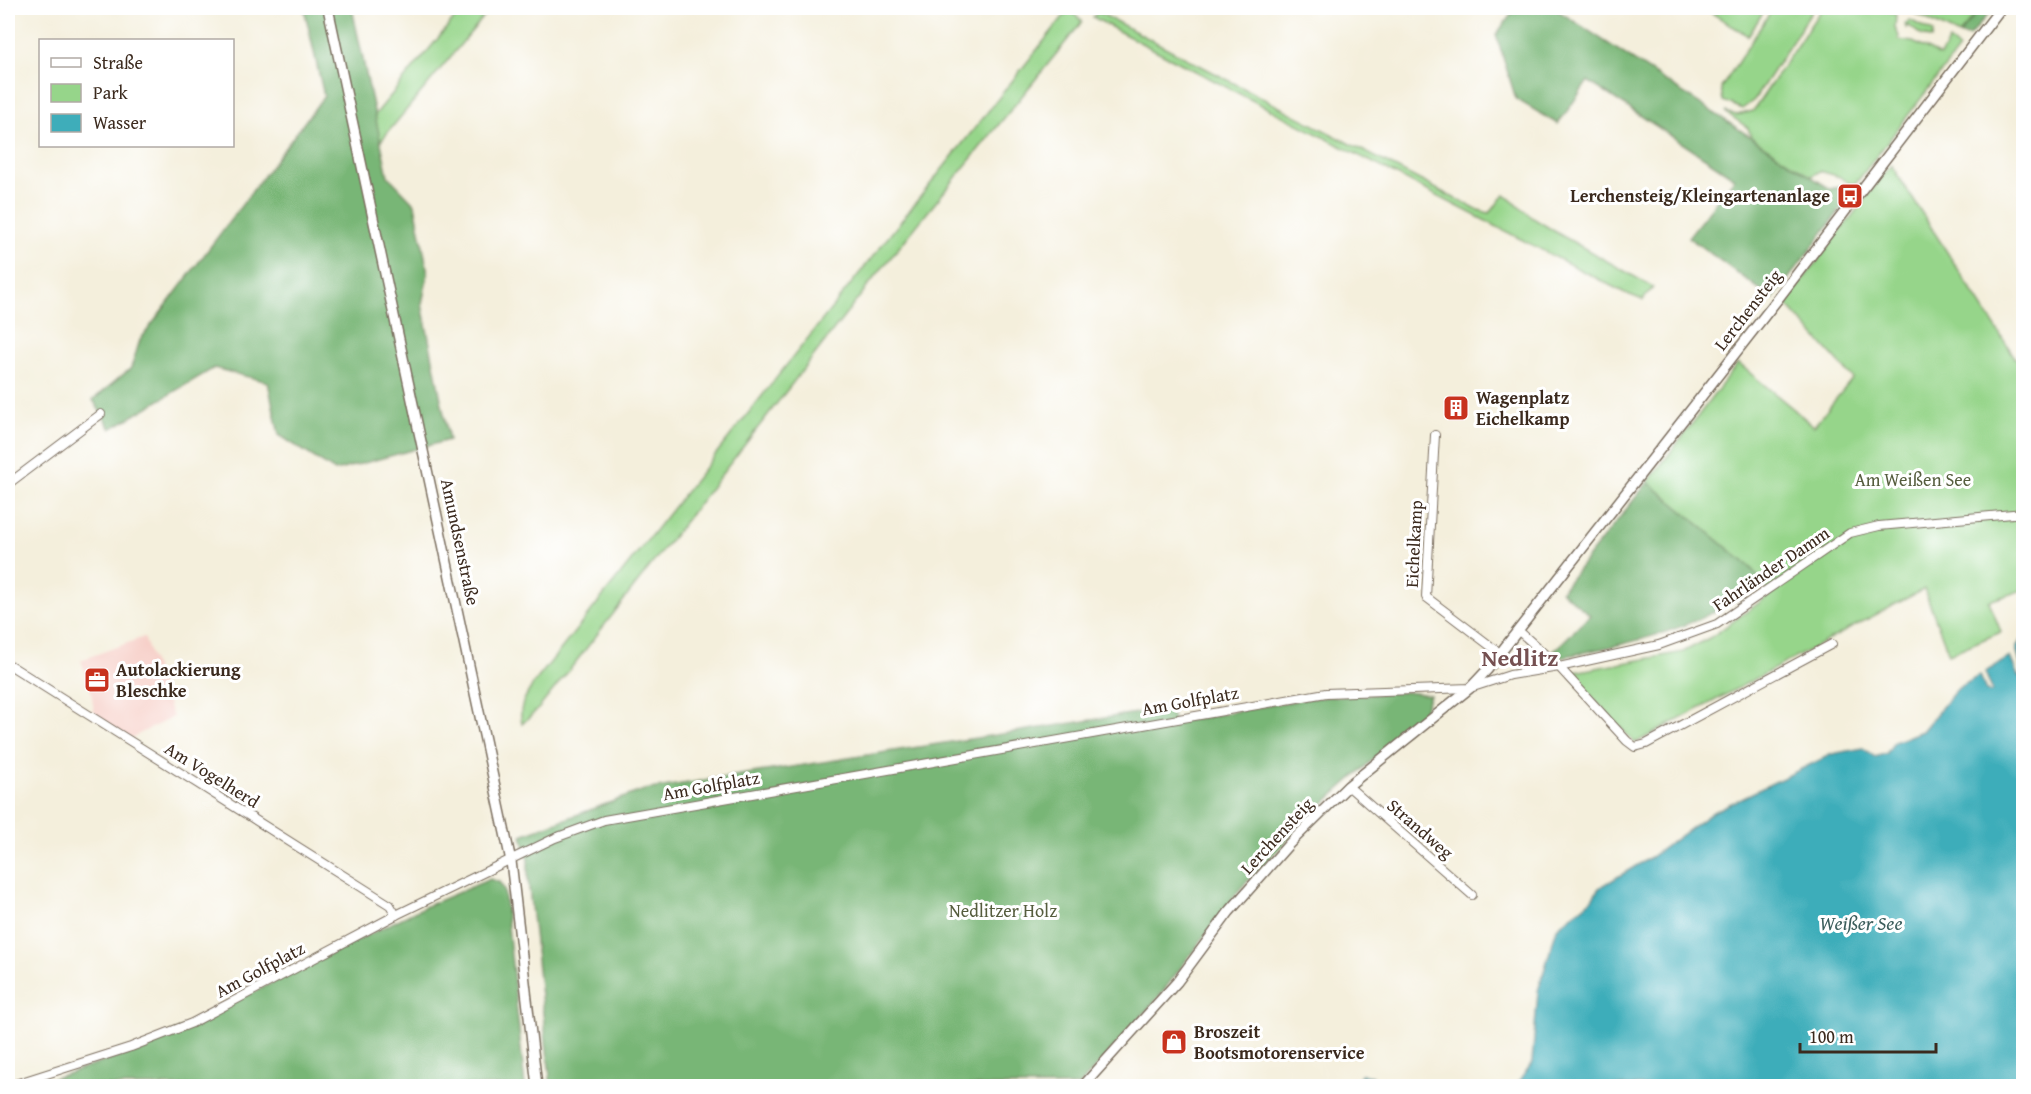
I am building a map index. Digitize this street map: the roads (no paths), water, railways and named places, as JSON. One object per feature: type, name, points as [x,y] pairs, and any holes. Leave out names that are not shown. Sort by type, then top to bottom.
[{"type":"street","name":"Amundsenstraße","points":[[328,8],[511,861],[537,1086]]},
{"type":"street","name":"Lerchensteig","points":[[1083,1086],[1177,982],[1228,912],[1289,844],[1348,786],[1470,688],[1501,654],[2001,8]]},
{"type":"street","points":[[8,483],[101,414]]},
{"type":"street","name":"Eichelkamp","points":[[1435,435],[1426,597],[1501,654]]},
{"type":"street","name":"Fahrländer Damm","points":[[1470,688],[1510,675],[1559,667],[1659,645],[1717,624],[1850,533],[1887,525],[2024,513]]},
{"type":"street","points":[[1519,631],[1559,667],[1635,747],[1657,738],[1832,644]]},
{"type":"street","name":"Am Vogelherd","points":[[8,664],[390,905],[396,915]]},
{"type":"street","name":"Am Golfplatz","points":[[9,1086],[131,1047],[192,1023],[396,915],[555,838],[604,820],[1326,693],[1470,688]]},
{"type":"street","name":"Strandweg","points":[[1348,786],[1472,895]]},
{"type":"water","name":"Weißer See","points":[[2020,641],[2024,641],[2023,1086],[1516,1086],[1532,1063],[1538,991],[1557,928],[1592,899],[1599,888],[1651,857],[1713,812],[1832,754],[1863,748],[1875,757],[1887,753],[1894,742],[1922,731],[1957,689],[1980,675],[1986,691],[1990,692],[1992,690],[1985,672],[2010,657],[2018,676],[2022,676],[2016,649]]},
{"type":"water","points":[[1361,1075],[1371,1076],[1386,1086],[1352,1086]]},
{"type":"place","name":"Lerchensteig/Kleingartenanlage","points":[[1850,196]]},
{"type":"place","name":"Wagenplatz Eichelkamp","points":[[1456,408]]},
{"type":"place","name":"Autolackierung Bleschke","points":[[97,680]]},
{"type":"place","name":"Broszeit Bootsmotorenservice","points":[[1174,1042]]},
{"type":"district","name":"Nedlitz","points":[[1520,658]]},
{"type":"park label","name":"Am Weißen See","points":[[1913,480]]},
{"type":"park label","name":"Nedlitzer Holz","points":[[1003,911]]}]
